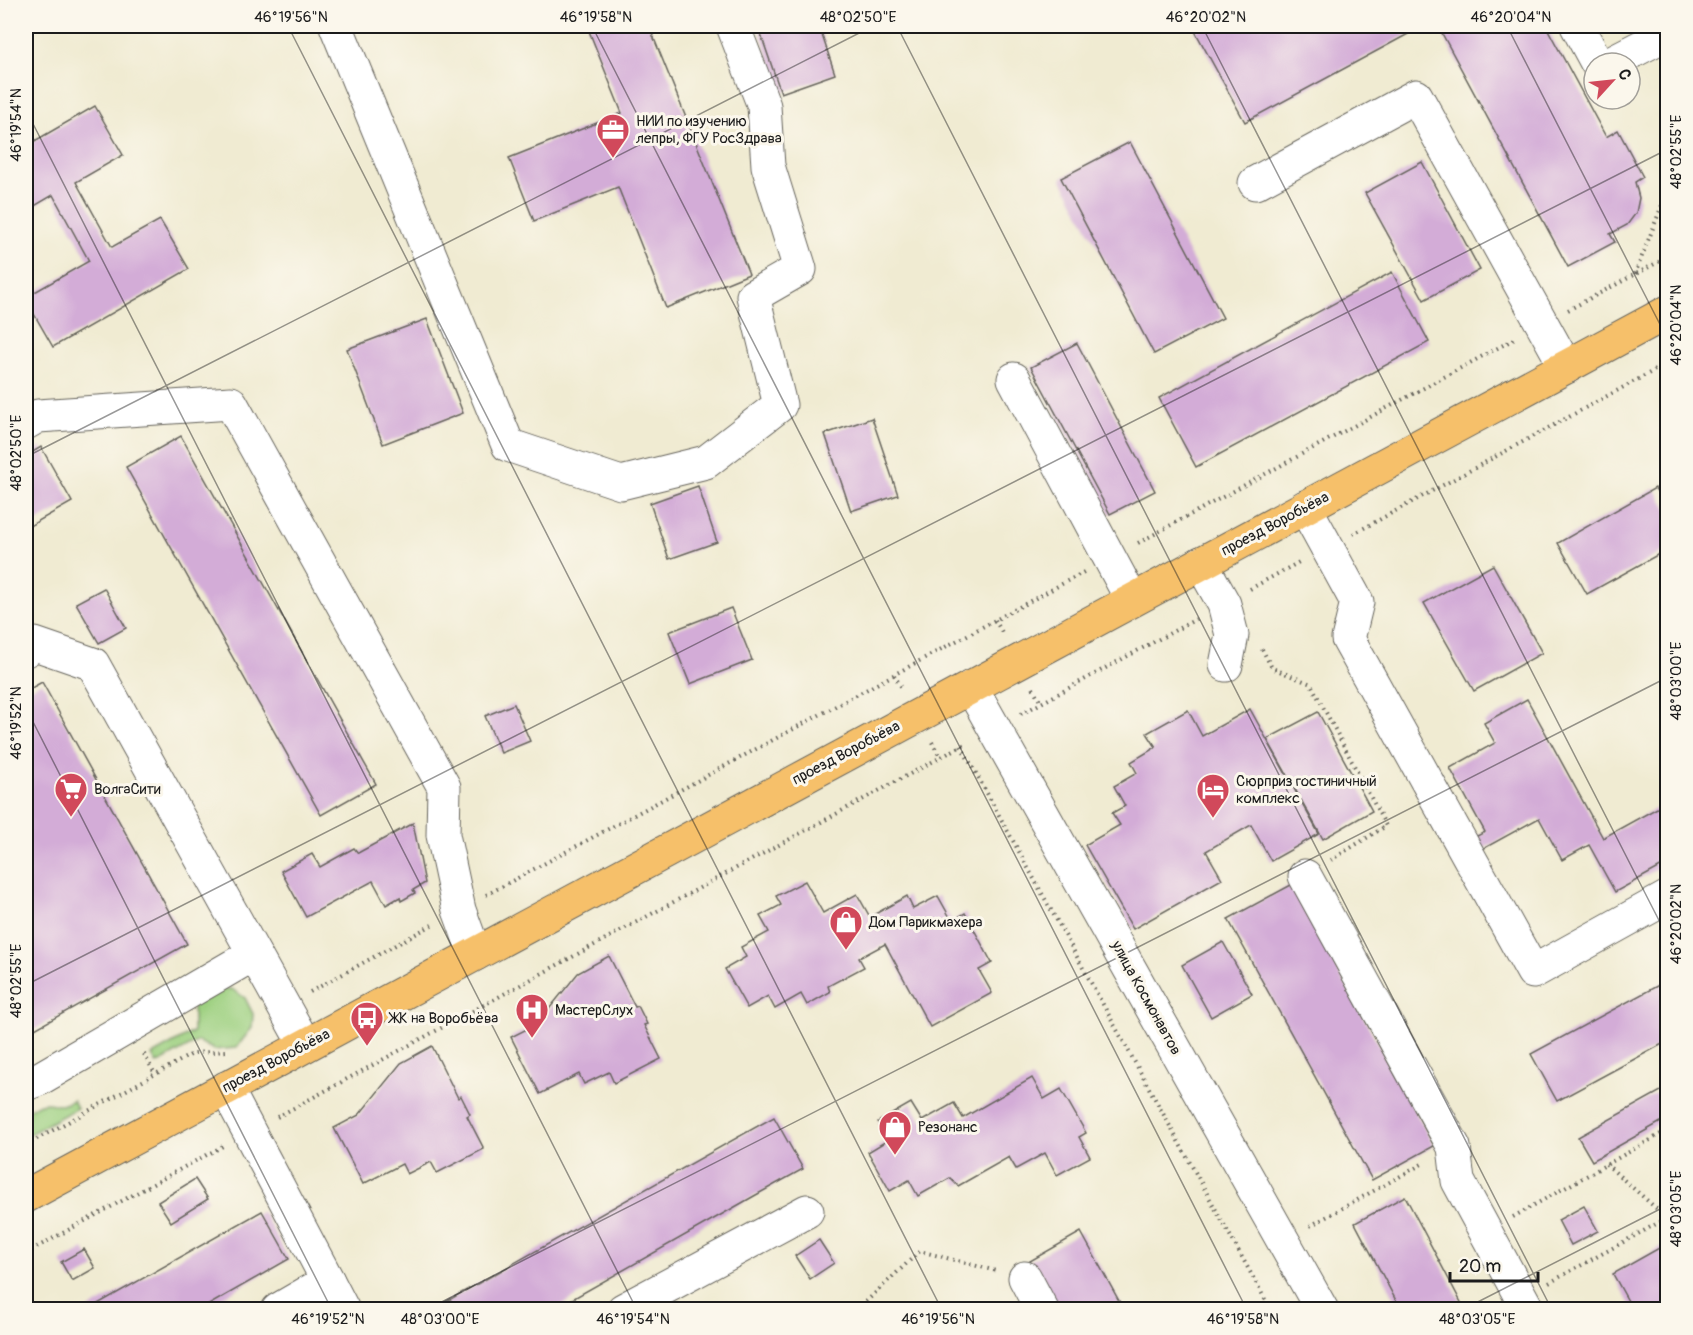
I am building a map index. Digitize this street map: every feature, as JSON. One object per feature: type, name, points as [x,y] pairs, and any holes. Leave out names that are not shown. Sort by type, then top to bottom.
[{"type":"main road","name":"проезд Воробьёва","points":[[26,1196],[1668,312]]},
{"type":"street","points":[[336,26],[508,445],[621,483],[706,462],[780,405],[753,296],[800,269],[768,166],[764,106],[733,26]]},
{"type":"street","points":[[1577,26],[1591,51]]},
{"type":"street","points":[[1634,51],[1668,33]]},
{"type":"street","points":[[1255,183],[1416,96],[1566,367]]},
{"type":"street","points":[[1014,379],[1132,600]]},
{"type":"street","points":[[26,423],[38,416],[231,403],[444,787],[443,836],[459,910],[475,954]]},
{"type":"street","points":[[1305,507],[1357,602],[1348,639],[1533,972],[1668,897]]},
{"type":"street","points":[[1201,563],[1224,604],[1232,635],[1226,665]]},
{"type":"street","points":[[26,650],[36,644],[93,664],[305,1045]]},
{"type":"street","name":"улица Космонавтов","points":[[971,687],[1322,1310]]},
{"type":"street","points":[[1305,876],[1454,1147],[1458,1181],[1525,1304]]},
{"type":"street","points":[[26,1084],[39,1079],[254,954]]},
{"type":"street","points":[[226,1088],[343,1310]]},
{"type":"street","points":[[623,1310],[807,1210]]},
{"type":"street","points":[[1025,1278],[1042,1310]]},
{"type":"street","points":[[278,1310],[328,1281]]},
{"type":"path","points":[[1635,274],[1668,190]]},
{"type":"path","points":[[284,1006],[1668,257]]},
{"type":"path","points":[[26,1253],[1668,363]]},
{"type":"path","points":[[1261,648],[1272,668],[1311,684],[1386,826],[1305,876]]},
{"type":"path","points":[[961,746],[1271,1310]]},
{"type":"path","points":[[26,1145],[155,1074]]},
{"type":"path","points":[[1486,1232],[1668,1130]]},
{"type":"path","points":[[1284,1240],[1454,1147]]},
{"type":"path","points":[[1525,1304],[1667,1218],[1606,1164]]},
{"type":"path","points":[[857,1310],[920,1251],[1025,1278]]},
{"type":"green space","points":[[232,989],[245,998],[253,1014],[252,1028],[236,1048],[214,1050],[198,1041],[157,1064],[152,1055],[193,1032],[193,1006],[210,990]]},
{"type":"green space","points":[[73,1100],[77,1108],[26,1136],[26,1111],[42,1104],[61,1105]]},
{"type":"building","points":[[587,26],[649,26],[749,274],[666,308],[618,187],[534,221],[509,158],[622,113]]},
{"type":"building","points":[[758,26],[819,26],[835,74],[781,93]]},
{"type":"building","points":[[1205,26],[1423,26],[1245,122],[1195,31]]},
{"type":"building","points":[[1438,26],[1546,26],[1582,93],[1582,111],[1592,111],[1606,137],[1618,130],[1643,177],[1635,182],[1639,198],[1636,213],[1627,225],[1610,234],[1615,242],[1568,267]]},
{"type":"building","points":[[95,106],[123,155],[76,182],[112,247],[160,220],[189,269],[53,347],[26,297],[89,261],[53,195],[26,211],[26,146]]},
{"type":"building","points":[[1130,142],[1223,318],[1154,354],[1061,178]]},
{"type":"building","points":[[1422,162],[1480,270],[1424,300],[1365,193]]},
{"type":"building","points":[[1392,272],[1429,342],[1196,467],[1159,398]]},
{"type":"building","points":[[427,319],[463,413],[383,444],[347,349]]},
{"type":"building","points":[[1077,343],[1155,491],[1110,514],[1031,367]]},
{"type":"building","points":[[872,418],[898,495],[851,511],[825,434]]},
{"type":"building","points":[[181,436],[376,784],[321,815],[126,467]]},
{"type":"building","points":[[41,447],[72,502],[26,528],[26,456]]},
{"type":"building","points":[[698,486],[717,542],[669,559],[650,503]]},
{"type":"building","points":[[1655,488],[1668,510],[1668,549],[1587,594],[1558,543]]},
{"type":"building","points":[[1493,565],[1542,653],[1474,691],[1424,603]]},
{"type":"building","points":[[104,588],[126,628],[99,643],[76,603]]},
{"type":"building","points":[[731,608],[752,660],[690,684],[669,632]]},
{"type":"building","name":"ВолгаСити","points":[[42,682],[187,944],[26,1034],[26,691]]},
{"type":"building","points":[[1527,699],[1603,838],[1668,802],[1668,863],[1615,892],[1589,845],[1562,860],[1539,818],[1481,850],[1475,837],[1485,832],[1450,768],[1495,743],[1484,723]]},
{"type":"building","points":[[514,704],[530,741],[501,753],[485,716]]},
{"type":"building","name":"Сюрприз гостиничный комплекс","points":[[1250,709],[1319,834],[1271,861],[1251,825],[1206,851],[1222,879],[1133,929],[1085,845],[1120,825],[1112,813],[1125,806],[1114,786],[1137,773],[1131,762],[1156,747],[1147,733],[1188,710],[1202,736]]},
{"type":"building","points":[[1318,712],[1372,811],[1323,839],[1267,739]]},
{"type":"building","points":[[413,823],[425,883],[413,890],[415,893],[401,901],[400,897],[386,905],[373,881],[306,917],[281,871],[312,854],[320,867],[354,848],[358,853]]},
{"type":"building","points":[[805,881],[823,913],[857,894],[870,917],[907,896],[913,909],[938,896],[952,921],[965,913],[992,963],[979,970],[992,993],[930,1027],[885,944],[859,958],[864,967],[828,986],[830,992],[807,1005],[801,994],[775,1009],[768,996],[747,1008],[725,969],[746,957],[741,947],[769,932],[760,916],[781,905],[776,896]]},
{"type":"building","points":[[1291,885],[1434,1146],[1372,1180],[1228,919]]},
{"type":"building","points":[[1223,942],[1252,994],[1211,1017],[1182,965]]},
{"type":"building","points":[[609,956],[635,1007],[638,1006],[647,1024],[644,1025],[661,1059],[614,1083],[609,1072],[584,1084],[579,1074],[540,1094],[511,1037],[537,1024],[578,973]]},
{"type":"building","points":[[1668,980],[1668,1041],[1557,1101],[1531,1054]]},
{"type":"building","points":[[432,1046],[458,1098],[461,1096],[470,1114],[467,1116],[484,1149],[437,1173],[431,1162],[407,1174],[402,1164],[363,1184],[334,1128],[359,1115],[401,1063]]},
{"type":"building","points":[[1032,1078],[1044,1099],[1061,1089],[1086,1133],[1079,1137],[1090,1157],[1057,1175],[1045,1153],[1016,1169],[1009,1157],[958,1186],[950,1178],[918,1196],[909,1180],[890,1191],[868,1152],[888,1140],[878,1122],[911,1103],[922,1121],[954,1103],[963,1118]]},
{"type":"building","points":[[1668,1087],[1668,1118],[1592,1161],[1578,1137]]},
{"type":"building","points":[[774,1117],[803,1169],[553,1310],[431,1310]]},
{"type":"building","points":[[195,1179],[208,1199],[171,1222],[158,1202]]},
{"type":"building","points":[[1405,1196],[1465,1310],[1401,1310],[1355,1223]]},
{"type":"building","points":[[1584,1206],[1598,1231],[1571,1245],[1558,1220]]},
{"type":"building","points":[[262,1211],[289,1259],[200,1310],[87,1310]]},
{"type":"building","points":[[1081,1232],[1124,1310],[1057,1310],[1030,1261]]},
{"type":"building","points":[[819,1240],[834,1263],[810,1279],[795,1256]]},
{"type":"building","points":[[1668,1243],[1668,1310],[1633,1310],[1613,1274]]},
{"type":"building","points":[[84,1249],[95,1268],[72,1281],[61,1262]]},
{"type":"place","name":"НИИ по изучению лепры, ФГУ РосЗдрава","points":[[613,159]]},
{"type":"place","name":"ВолгаСити","points":[[71,818]]},
{"type":"place","name":"Сюрприз гостиничный комплекс","points":[[1213,819]]},
{"type":"place","name":"Дом Парикмахера","points":[[846,951]]},
{"type":"place","name":"МастерСлух","points":[[532,1039]]},
{"type":"place","name":"ЖК на Воробьёва","points":[[367,1047]]},
{"type":"place","name":"Резонанс","points":[[895,1156]]}]
